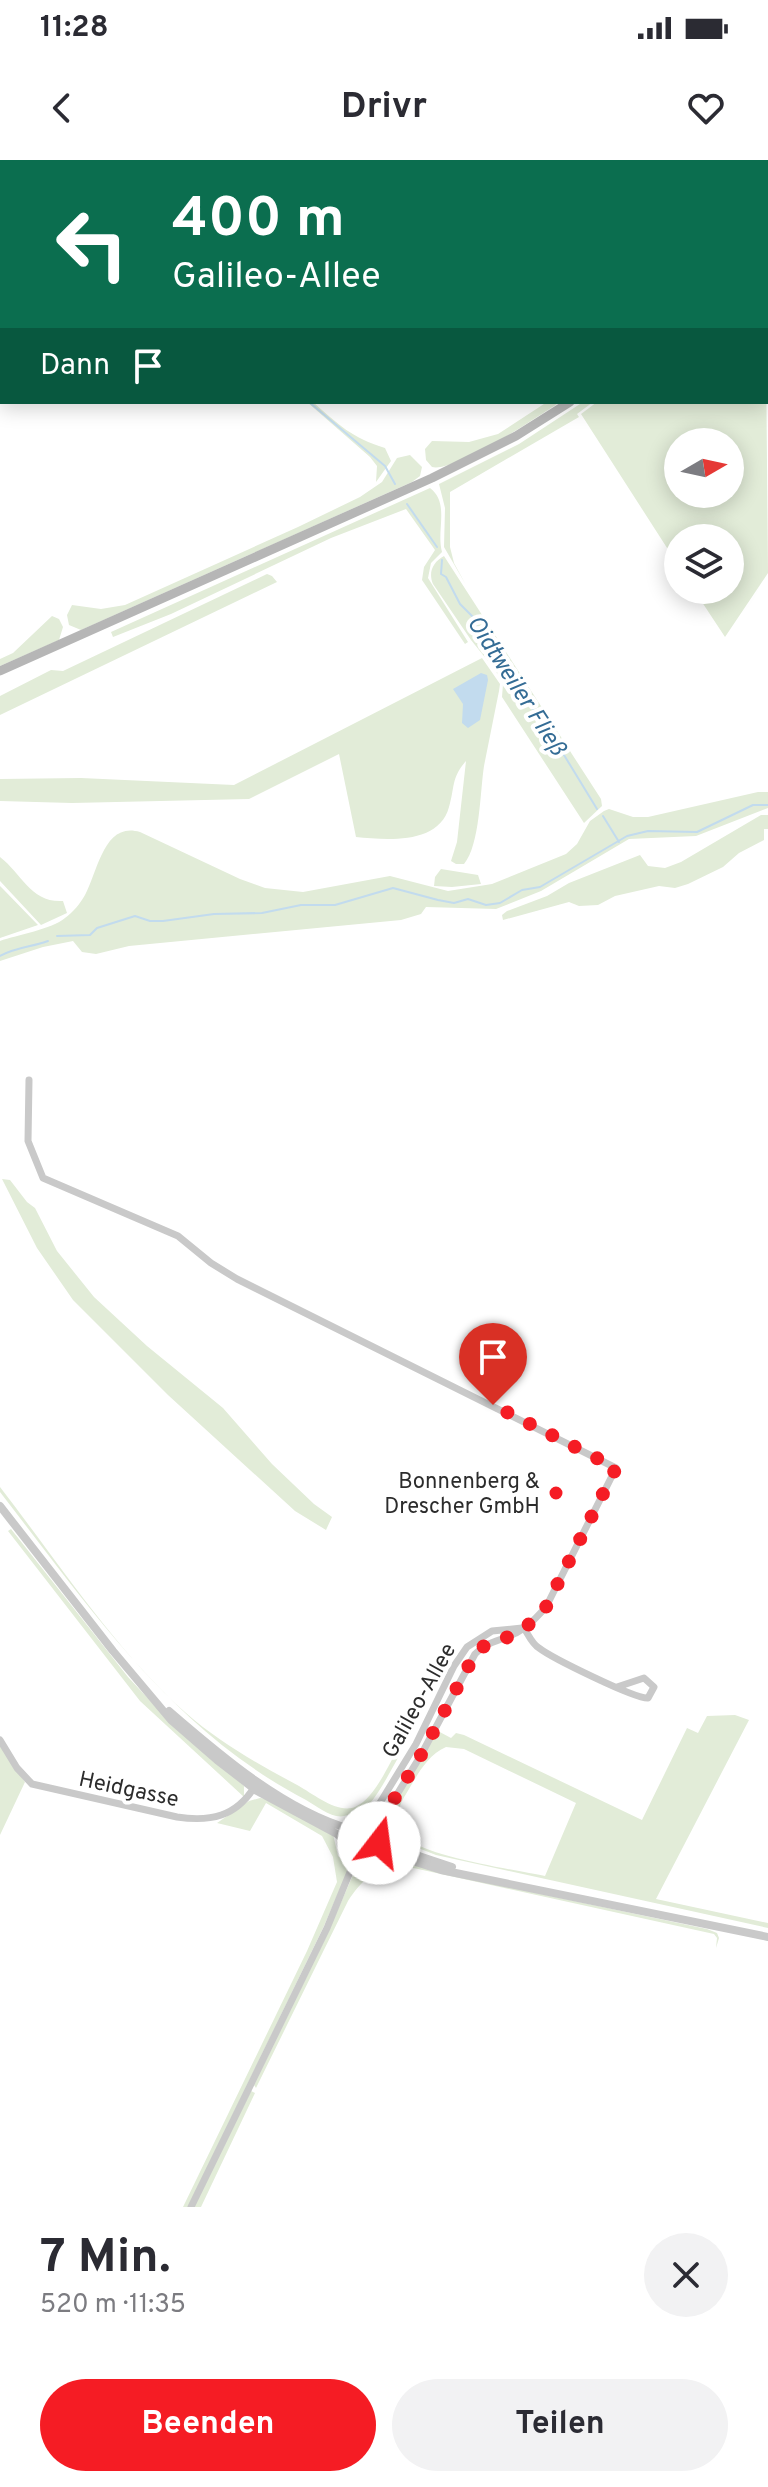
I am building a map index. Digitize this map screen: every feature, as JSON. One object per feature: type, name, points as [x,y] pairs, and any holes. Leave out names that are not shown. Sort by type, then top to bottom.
[{"type":"main road","points":[[0,671],[432,478],[516,436],[567,404]]},
{"type":"street","name":"Galileo-Allee","points":[[29,1080],[28,1141],[43,1178],[178,1236],[237,1279],[616,1468],[546,1607],[524,1628],[484,1645],[475,1654],[421,1755],[372,1826]]},
{"type":"street","points":[[0,1506],[113,1651],[153,1697],[256,1785],[337,1834],[357,1855],[387,1853],[441,1870],[768,1937]]},
{"type":"street","points":[[524,1628],[538,1648],[617,1687],[645,1700],[654,1691],[652,1682],[644,1678],[617,1687]]},
{"type":"street","name":"Heidgasse","points":[[0,1740],[17,1768],[32,1784],[177,1817],[199,1820],[221,1817],[238,1807],[256,1785]]},
{"type":"street","points":[[256,1785],[350,1829]]},
{"type":"street","points":[[346,1842],[350,1829],[356,1824],[372,1826],[379,1840],[389,1846],[480,1876]]},
{"type":"street","points":[[374,1852],[379,1840]]},
{"type":"street","points":[[191,2207],[327,1928],[357,1855]]},
{"type":"green space","points":[[309,404],[315,404],[355,435],[385,448],[391,461],[376,482],[377,466]]},
{"type":"green space","points":[[544,404],[557,404],[477,453],[443,467],[432,467],[426,460],[425,449],[432,441],[469,442],[498,434]]},
{"type":"green space","points":[[580,404],[590,404],[577,414],[579,417],[450,492],[450,547],[454,563],[466,585],[444,547],[445,508],[439,484],[519,444]]},
{"type":"green space","points":[[594,404],[766,404],[768,573],[725,637],[703,604],[744,604],[744,524],[664,524],[664,543],[581,414]]},
{"type":"green space","points":[[410,455],[422,467],[420,476],[412,482],[81,630],[69,625],[67,615],[72,605],[101,609],[125,605],[360,497],[382,482],[397,458]]},
{"type":"green space","points":[[430,488],[436,494],[441,509],[442,552],[431,563],[428,578],[468,642],[465,644],[422,580],[424,567],[435,550],[406,509],[331,538],[171,614],[113,637],[111,632]]},
{"type":"green space","points":[[444,556],[601,799],[602,806],[584,823],[502,697],[503,684],[495,670],[433,584],[432,568]]},
{"type":"green space","points":[[267,574],[277,582],[0,715],[0,696],[51,670],[63,671]]},
{"type":"green space","points":[[52,616],[59,619],[63,627],[59,640],[0,666],[0,659],[13,653]]},
{"type":"green space","points":[[482,658],[500,684],[484,766],[476,831],[464,864],[451,861],[457,842],[466,761],[456,778],[443,819],[423,834],[396,839],[356,837],[339,754],[249,799],[72,803],[0,801],[0,779],[81,778],[234,785]]},
{"type":"green space","points":[[768,792],[768,808],[696,836],[629,839],[541,891],[496,909],[426,907],[421,914],[401,920],[129,946],[96,954],[82,952],[73,941],[0,961],[0,941],[52,925],[74,910],[85,895],[110,841],[128,831],[140,832],[265,888],[303,892],[390,876],[448,891],[492,884],[566,854],[577,844],[590,821],[609,809],[633,817],[648,817]]},
{"type":"green space","points":[[761,815],[768,815],[764,840],[739,853],[723,867],[688,884],[675,888],[659,886],[615,896],[598,905],[579,906],[569,902],[503,920],[502,915],[507,911],[640,855],[648,866],[665,868],[681,862]]},
{"type":"green space","points":[[0,857],[35,892],[52,900],[63,901],[67,913],[41,925],[0,881]]},
{"type":"green space","points":[[441,869],[478,875],[481,884],[434,886],[435,877]]},
{"type":"green space","points":[[0,886],[4,890],[38,925],[0,938]]},
{"type":"green space","points":[[2,1179],[10,1180],[35,1208],[57,1251],[94,1297],[147,1346],[223,1408],[272,1464],[332,1517],[326,1530],[295,1511],[168,1395],[73,1300],[37,1248]]},
{"type":"green space","points":[[0,1487],[131,1656],[67,1579],[0,1492]]},
{"type":"green space","points":[[11,1529],[128,1677],[155,1706],[244,1786],[244,1797],[140,1701],[8,1531]]},
{"type":"green space","points":[[166,1694],[226,1744],[318,1798],[341,1808],[355,1807],[369,1797],[398,1749],[402,1751],[366,1808],[335,1816],[258,1772],[215,1739],[174,1703]]},
{"type":"green space","points":[[735,1715],[749,1720],[656,1899],[768,1923],[768,1928],[436,1855],[393,1838],[385,1821],[436,1730],[451,1738],[456,1733],[464,1735],[642,1820],[687,1728],[698,1733],[707,1716]],"holes":[[[446,1747],[464,1749],[576,1803],[545,1876],[433,1851],[417,1845],[403,1833],[398,1822],[400,1805],[423,1767]]]},
{"type":"green space","points":[[0,1746],[25,1782],[0,1835]]},
{"type":"green space","points":[[260,1798],[333,1834],[338,1856],[350,1866],[188,2207],[183,2207],[307,1951],[337,1882],[333,1857],[322,1836],[266,1803],[250,1831],[217,1823],[249,1801]]},
{"type":"green space","points":[[388,1856],[470,1879],[707,1929],[717,1933],[719,1938],[716,1948],[717,1938],[714,1934],[409,1867],[381,1869],[360,1885],[348,1901],[256,2088],[254,2085],[356,1868],[374,1867]]},
{"type":"green space","points":[[251,2091],[255,2093],[201,2207],[194,2207]]},
{"type":"water","points":[[481,673],[487,675],[488,680],[480,720],[468,728],[462,723],[463,704],[453,689]]},
{"type":"waterway","name":"Oidtweiler Fließ","points":[[311,404],[385,466],[395,484]]},
{"type":"waterway","name":"Oidtweiler Fließ","points":[[407,504],[437,547]]},
{"type":"waterway","name":"Oidtweiler Fließ","points":[[442,560],[441,574],[446,577],[460,604],[473,617],[482,641],[498,662],[510,671],[516,688],[530,701],[535,715],[548,728],[553,745],[564,755],[597,809]]},
{"type":"waterway","points":[[57,936],[90,935],[97,928],[135,916],[163,921],[214,914],[262,913],[301,905],[335,905],[393,888],[454,903],[468,899],[486,905],[500,903],[522,890],[540,887],[627,836],[648,831],[697,832],[753,805],[768,805]]},
{"type":"waterway","name":"Oidtweiler Fließ","points":[[603,816],[619,842]]},
{"type":"waterway","points":[[0,956],[48,941]]},
{"type":"place","name":"Bonnenberg & Drescher GmbH","points":[[556,1493]]},
{"type":"route","points":[[379,1843],[376,1829],[421,1755],[475,1654],[484,1645],[513,1635],[535,1620],[546,1607],[616,1468],[493,1405]]}]
